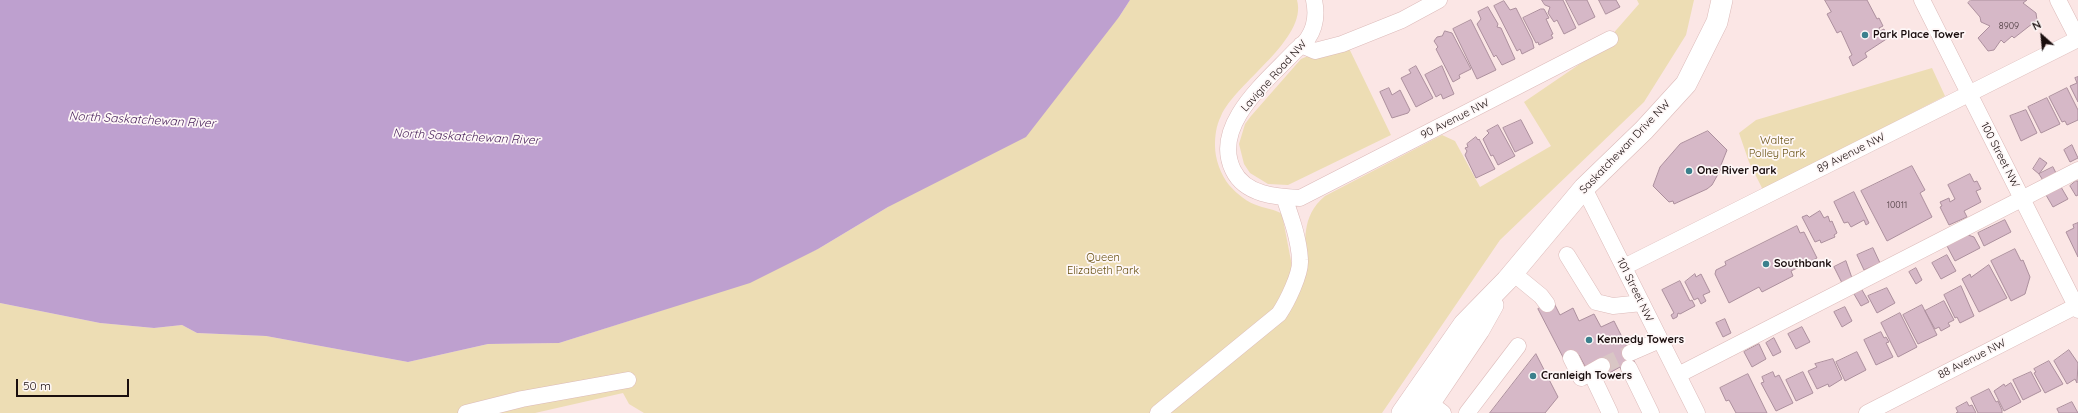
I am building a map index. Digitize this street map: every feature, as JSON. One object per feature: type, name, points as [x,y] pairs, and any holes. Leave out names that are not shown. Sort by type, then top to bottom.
[{"type":"main road","name":"Saskatchewan Drive NW","points":[[1402,413],[1464,324],[1510,277],[1584,188],[1644,130],[1686,84],[1717,22],[1722,0]]},
{"type":"main road","name":"Saskatchewan Drive NW","points":[[1432,410],[1510,277]]},
{"type":"street","name":"Lavigne Road NW","points":[[1292,198],[1262,194],[1252,189],[1242,181],[1234,173],[1229,162],[1227,140],[1234,121],[1248,101],[1310,34],[1316,20],[1314,0]]},
{"type":"street","points":[[1301,45],[1315,51],[1342,44],[1402,20],[1439,0]]},
{"type":"street","name":"100 Street NW","points":[[1922,0],[2077,307]]},
{"type":"street","points":[[2058,0],[2078,39]]},
{"type":"street","name":"90 Avenue NW","points":[[1292,198],[1610,39]]},
{"type":"street","name":"89 Avenue NW","points":[[1624,267],[2078,39]]},
{"type":"street","points":[[1678,375],[2078,170]]},
{"type":"street","name":"101 Street NW","points":[[1584,188],[1697,413]]},
{"type":"street","points":[[1158,413],[1279,314],[1287,302],[1300,261],[1293,225],[1292,198]]},
{"type":"street","points":[[1567,255],[1596,302],[1614,306],[1642,303]]},
{"type":"street","points":[[1510,277],[1542,296],[1547,304]]},
{"type":"street","name":"88 Avenue NW","points":[[1867,413],[2077,307]]},
{"type":"street","points":[[1651,413],[1629,360],[1660,340]]},
{"type":"street","points":[[1467,413],[1518,346]]},
{"type":"street","points":[[1571,358],[1581,378],[1596,370],[1610,413]]},
{"type":"street","points":[[466,413],[522,399],[628,380]]},
{"type":"green space","name":"Queen Elizabeth Park","points":[[1130,0],[1297,0],[1298,15],[1292,30],[1282,45],[1229,103],[1218,124],[1215,146],[1216,156],[1223,177],[1232,188],[1251,203],[1282,214],[1292,266],[1305,272],[1305,240],[1308,221],[1317,204],[1325,196],[1442,135],[1455,141],[1480,187],[1551,146],[1524,102],[1596,53],[1639,4],[1637,0],[1694,0],[1686,35],[1644,102],[1500,240],[1382,413],[644,413],[629,404],[623,393],[535,413],[0,413],[0,303],[100,323],[154,328],[182,325],[197,333],[266,336],[408,362],[488,344],[559,343],[663,310],[818,249],[888,207],[1119,17]]},
{"type":"green space","points":[[1345,40],[1391,135],[1288,185],[1268,184],[1250,173],[1244,164],[1239,144],[1245,124],[1301,59]]},
{"type":"green space","name":"Walter Polley Park","points":[[1932,68],[1945,96],[1763,190],[1749,162],[1739,133],[1756,120]]},
{"type":"water","name":"North Saskatchewan River","points":[[0,0],[1130,0],[1119,17],[1026,137],[888,207],[818,249],[750,283],[559,343],[488,344],[408,362],[266,336],[197,333],[182,325],[154,328],[100,323],[0,303]]},
{"type":"building","points":[[1542,0],[1563,0],[1576,28],[1564,34],[1557,20],[1554,22],[1548,13],[1550,7],[1545,5]]},
{"type":"building","points":[[1566,0],[1587,0],[1595,17],[1579,25]]},
{"type":"building","points":[[1599,0],[1616,0],[1620,7],[1606,14]]},
{"type":"building","name":"Park Place Tower","points":[[1825,0],[1867,0],[1877,19],[1879,18],[1883,26],[1879,28],[1880,31],[1884,29],[1888,38],[1865,53],[1867,57],[1853,66],[1849,57],[1852,55],[1841,31],[1837,33],[1827,14],[1831,12]]},
{"type":"building","points":[[1971,0],[2027,0],[2023,3],[2036,13],[2037,20],[2014,38],[2012,36],[2004,43],[2001,40],[1994,50],[1988,51],[1978,38],[1990,26],[1981,22],[1980,17],[1968,3]]},
{"type":"building","points":[[1504,1],[1510,10],[1516,8],[1532,40],[1534,48],[1522,54],[1520,49],[1517,51],[1494,6]]},
{"type":"building","points":[[1488,7],[1498,24],[1497,27],[1501,28],[1515,59],[1502,65],[1496,55],[1494,57],[1477,24],[1481,19],[1478,12]]},
{"type":"building","points":[[1544,9],[1549,18],[1546,19],[1553,34],[1551,35],[1553,38],[1539,45],[1538,42],[1536,43],[1523,18]]},
{"type":"building","points":[[1471,20],[1496,70],[1477,79],[1453,29]]},
{"type":"building","points":[[1445,31],[1452,33],[1471,69],[1459,75],[1460,78],[1453,82],[1436,49],[1438,47],[1434,41],[1437,37],[1442,36]]},
{"type":"building","points":[[1416,66],[1433,98],[1416,107],[1401,78],[1411,73],[1409,70]]},
{"type":"building","points":[[1442,66],[1454,94],[1443,99],[1441,94],[1436,97],[1425,75]]},
{"type":"building","points":[[2078,77],[2078,102],[2070,86],[2077,83],[2075,78]]},
{"type":"building","points":[[1389,88],[1392,95],[1400,90],[1410,110],[1408,113],[1392,118],[1380,92]]},
{"type":"building","points":[[2067,88],[2078,110],[2078,120],[2067,125],[2065,121],[2062,122],[2049,97]]},
{"type":"building","points":[[2047,98],[2060,124],[2041,133],[2028,107]]},
{"type":"building","points":[[2026,110],[2037,133],[2021,141],[2010,116]]},
{"type":"building","points":[[1521,120],[1533,143],[1515,152],[1503,128]]},
{"type":"building","points":[[1498,125],[1515,156],[1498,165],[1493,155],[1491,156],[1483,139],[1489,133],[1487,131]]},
{"type":"building","name":"One River Park","points":[[1708,131],[1727,150],[1721,165],[1722,167],[1712,185],[1707,189],[1674,204],[1673,201],[1669,202],[1653,186],[1660,167],[1680,144]]},
{"type":"building","points":[[1476,137],[1478,140],[1479,139],[1495,169],[1476,178],[1465,155],[1467,151],[1465,148],[1468,147],[1467,144]]},
{"type":"building","points":[[2072,145],[2078,158],[2070,162],[2064,150]]},
{"type":"building","points":[[2040,158],[2047,163],[2039,174],[2033,169]]},
{"type":"building","points":[[1912,166],[1925,190],[1920,193],[1932,217],[1887,241],[1861,191]]},
{"type":"building","points":[[2053,167],[2057,175],[2044,182],[2039,174]]},
{"type":"building","points":[[1970,174],[1974,182],[1977,181],[1981,189],[1976,191],[1981,202],[1964,211],[1967,217],[1949,225],[1940,207],[1942,206],[1940,202],[1949,198],[1950,202],[1955,199],[1948,185]]},
{"type":"building","points":[[2078,181],[2078,195],[2076,196],[2070,186]]},
{"type":"building","points":[[2061,187],[2068,199],[2053,207],[2046,195]]},
{"type":"building","points":[[1854,192],[1869,223],[1866,225],[1864,220],[1851,227],[1848,222],[1844,223],[1834,202]]},
{"type":"building","points":[[1820,211],[1824,218],[1828,216],[1830,222],[1832,221],[1837,233],[1834,235],[1835,237],[1821,243],[1820,240],[1815,242],[1802,217],[1807,215],[1809,217]]},
{"type":"building","points":[[2005,220],[2011,232],[1984,246],[1978,233]]},
{"type":"building","points":[[2078,223],[2078,257],[2066,232],[2074,228],[2073,225]]},
{"type":"building","name":"Southbank","points":[[1797,226],[1800,233],[1804,232],[1817,258],[1791,271],[1793,276],[1762,292],[1759,287],[1729,303],[1715,274],[1716,270],[1726,265],[1725,262]]},
{"type":"building","points":[[1968,235],[1974,237],[1980,248],[1955,261],[1947,246]]},
{"type":"building","points":[[1873,248],[1880,263],[1864,270],[1857,255]]},
{"type":"building","points":[[2015,249],[2021,261],[2023,260],[2030,277],[2025,294],[2011,301],[1991,261]]},
{"type":"building","points":[[1947,255],[1956,271],[1941,279],[1932,263]]},
{"type":"building","points":[[1846,261],[1852,278],[1842,283],[1834,267]]},
{"type":"building","points":[[1989,265],[2007,298],[1979,312],[1962,279],[1970,274],[1971,277]]},
{"type":"building","points":[[1916,268],[1922,280],[1916,284],[1909,272]]},
{"type":"building","points":[[1695,274],[1696,277],[1701,274],[1710,292],[1703,295],[1706,301],[1701,304],[1698,298],[1694,300],[1685,282]]},
{"type":"building","points":[[1680,281],[1690,301],[1692,300],[1695,306],[1680,314],[1678,313],[1677,317],[1673,319],[1671,315],[1674,313],[1662,290]]},
{"type":"building","points":[[1961,286],[1974,316],[1960,323],[1957,317],[1955,318],[1944,295]]},
{"type":"building","points":[[1887,288],[1895,303],[1877,313],[1868,296]]},
{"type":"building","points":[[1862,290],[1869,302],[1861,306],[1854,294]]},
{"type":"building","name":"Kennedy Towers","points":[[1553,301],[1560,315],[1573,308],[1579,321],[1594,314],[1601,327],[1614,321],[1636,365],[1622,372],[1620,367],[1606,375],[1599,361],[1586,368],[1579,355],[1565,361],[1538,309]]},
{"type":"building","points":[[1944,301],[1954,320],[1948,323],[1950,326],[1941,331],[1939,327],[1935,329],[1925,311]]},
{"type":"building","points":[[1922,305],[1937,335],[1918,344],[1903,315]]},
{"type":"building","points":[[1845,307],[1852,321],[1842,327],[1834,312]]},
{"type":"building","points":[[1900,313],[1917,347],[1898,357],[1881,323]]},
{"type":"building","points":[[1725,319],[1731,333],[1723,337],[1716,323]]},
{"type":"building","points":[[1802,327],[1810,342],[1796,349],[1788,334]]},
{"type":"building","points":[[1881,332],[1884,338],[1886,337],[1889,342],[1886,343],[1893,357],[1876,365],[1864,340]]},
{"type":"building","points":[[1774,338],[1781,352],[1773,356],[1766,343]]},
{"type":"building","points":[[1759,344],[1766,359],[1752,367],[1744,352]]},
{"type":"building","points":[[2069,350],[2078,363],[2077,383],[2075,379],[2067,384],[2054,361]]},
{"type":"building","points":[[1857,352],[1866,370],[1845,381],[1836,362]]},
{"type":"building","name":"Cranleigh Towers","points":[[1536,354],[1558,397],[1545,413],[1490,413]]},
{"type":"building","points":[[1833,359],[1842,379],[1829,387],[1828,384],[1817,389],[1808,371],[1817,367],[1815,364]]},
{"type":"building","points":[[2049,361],[2063,384],[2045,393],[2034,373],[2036,372],[2034,369]]},
{"type":"building","points":[[1773,372],[1775,377],[1779,375],[1793,403],[1776,411],[1761,383],[1764,382],[1762,377]]},
{"type":"building","points":[[1803,372],[1813,393],[1796,401],[1786,380]]},
{"type":"building","points":[[2031,372],[2041,391],[2023,400],[2013,380]]},
{"type":"building","points":[[1748,374],[1767,413],[1736,413],[1729,400],[1726,401],[1720,388]]},
{"type":"building","points":[[2011,383],[2021,402],[2004,411],[1994,391],[2004,384],[2005,386]]},
{"type":"building","points":[[1989,389],[1996,402],[1998,401],[2002,413],[1978,413],[1971,398]]},
{"type":"building","points":[[1967,402],[1969,406],[1972,405],[1976,413],[1956,413],[1958,412],[1956,408]]},
{"type":"building","points":[[2072,402],[2078,413],[2059,413],[2057,409]]},
{"type":"tunnel","points":[[1602,366],[1630,353]]},
{"type":"place","name":"Park Place Tower","points":[[1865,35]]},
{"type":"place","name":"One River Park","points":[[1689,171]]},
{"type":"place","name":"Southbank","points":[[1766,264]]},
{"type":"place","name":"Kennedy Towers","points":[[1589,340]]},
{"type":"place","name":"Cranleigh Towers","points":[[1533,376]]}]
